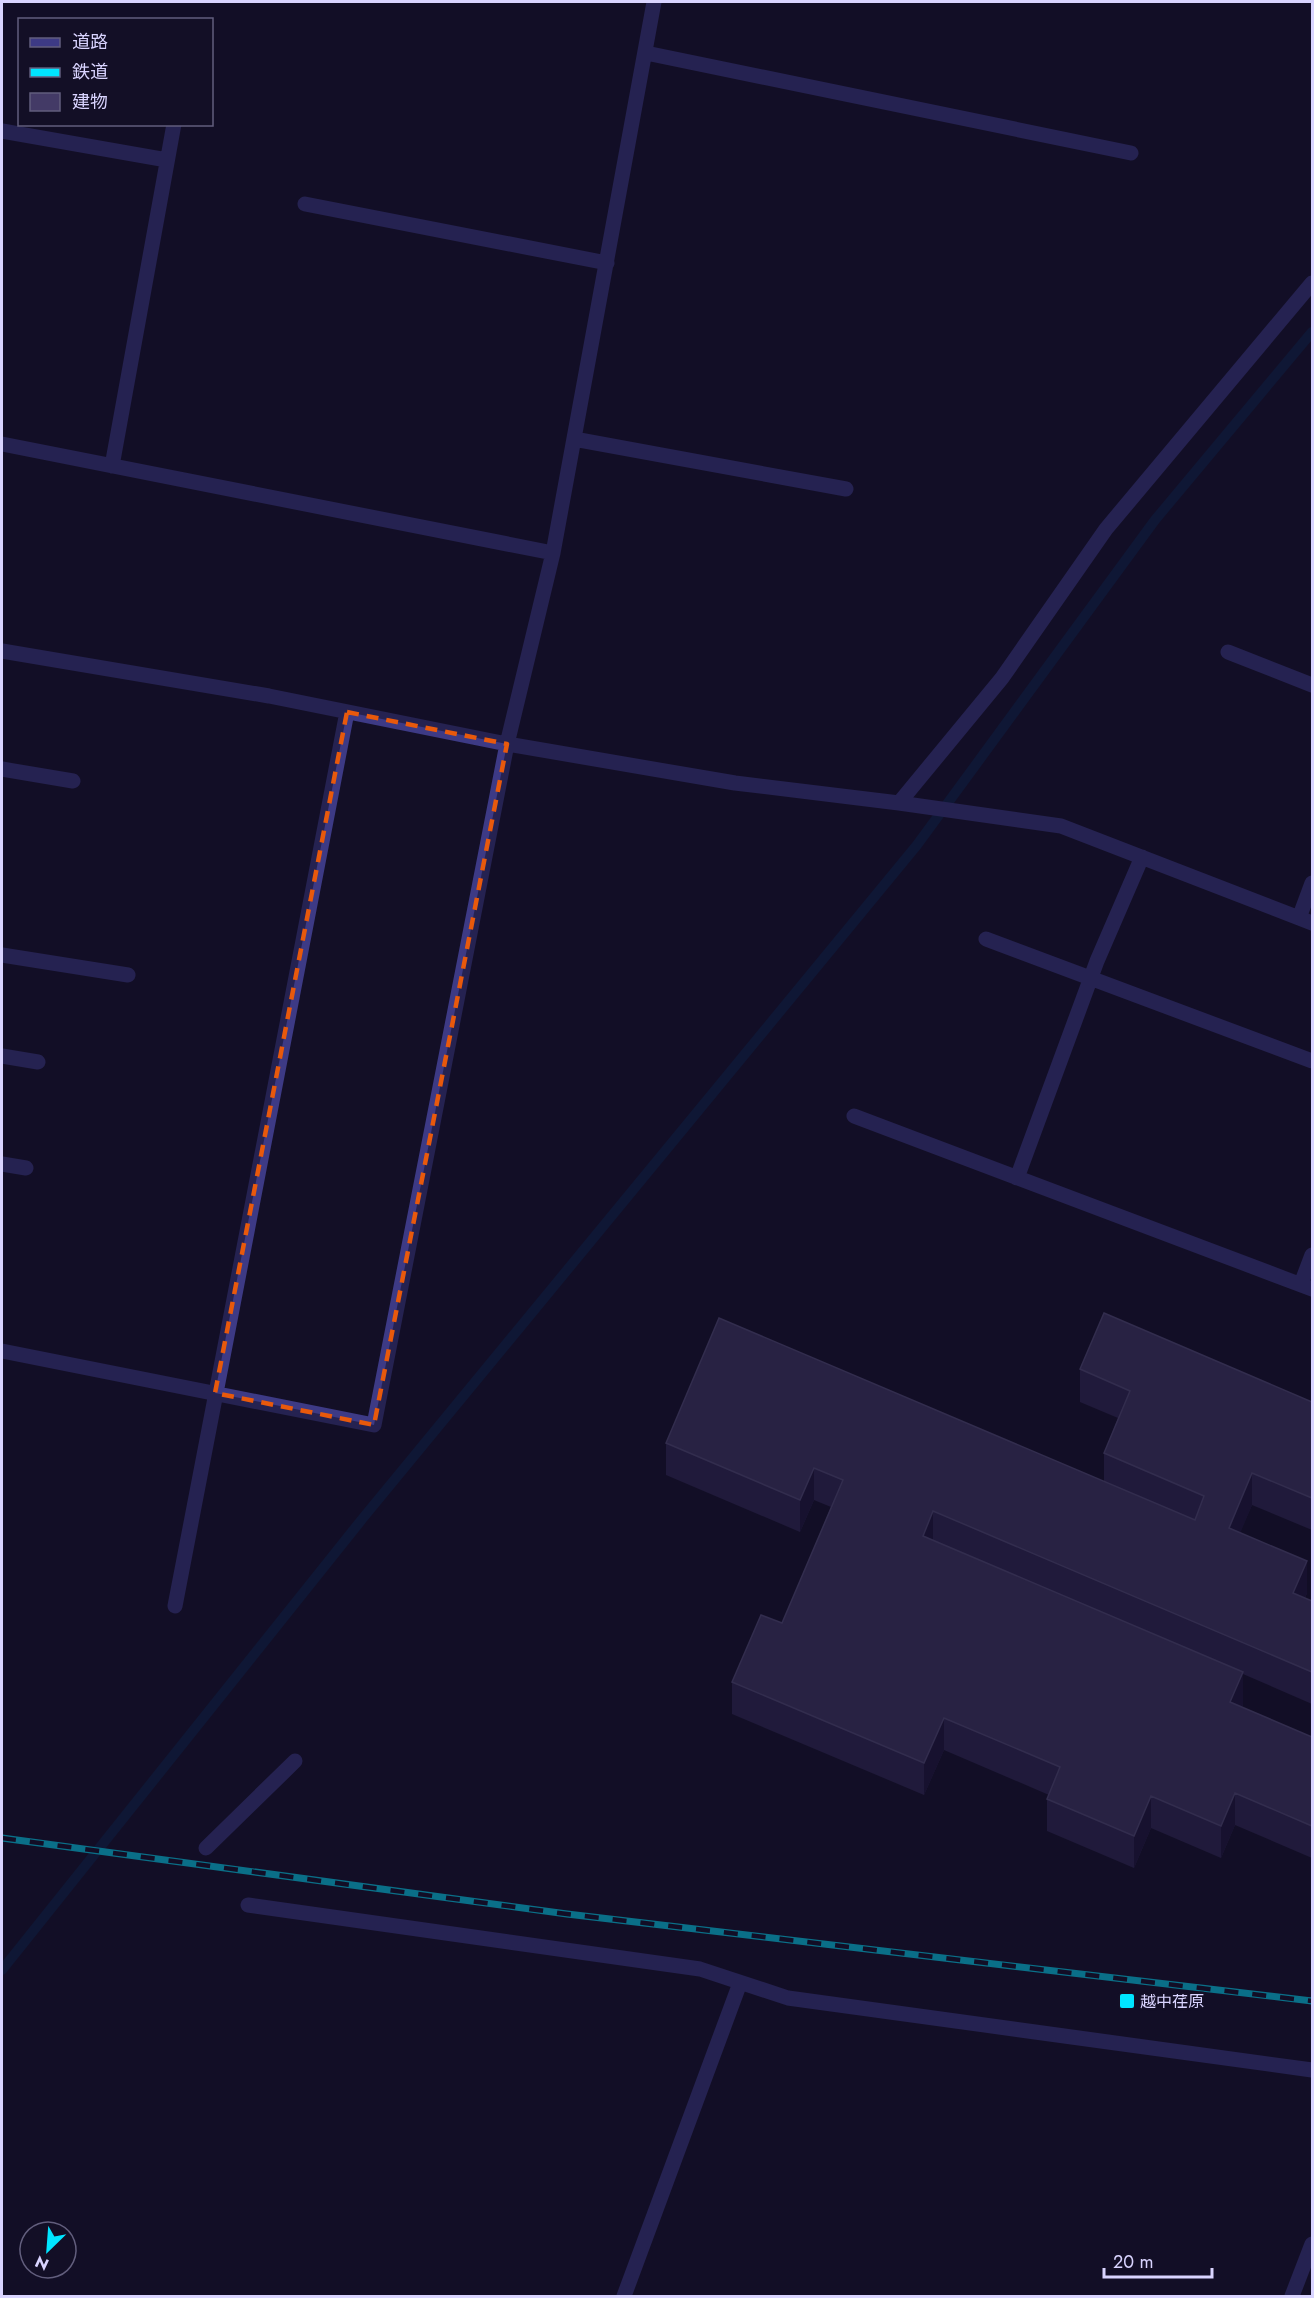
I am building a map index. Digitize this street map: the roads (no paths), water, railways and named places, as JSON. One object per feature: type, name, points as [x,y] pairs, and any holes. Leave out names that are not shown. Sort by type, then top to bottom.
[{"type":"street","points":[[2,1351],[374,1425],[507,744],[553,553],[654,2]]},
{"type":"street","points":[[646,53],[1131,153]]},
{"type":"street","points":[[112,466],[174,126]]},
{"type":"street","points":[[2,131],[167,160]]},
{"type":"street","points":[[305,204],[607,263]]},
{"type":"street","points":[[899,802],[1002,678],[1106,529],[1312,284]]},
{"type":"street","points":[[574,439],[846,489]]},
{"type":"street","points":[[2,444],[553,553]]},
{"type":"street","points":[[2,651],[347,712],[507,744],[735,783],[899,802],[1061,826],[1306,920],[1312,883]]},
{"type":"street","points":[[1228,652],[1312,685]]},
{"type":"street","points":[[175,1606],[347,712]]},
{"type":"street","points":[[2,769],[73,780]]},
{"type":"street","points":[[1017,1178],[1091,977],[1142,857]]},
{"type":"street","points":[[986,939],[1312,1061]]},
{"type":"street","points":[[2,955],[128,975]]},
{"type":"street","points":[[2,1056],[38,1062]]},
{"type":"street","points":[[855,1116],[1307,1287],[1312,1255]]},
{"type":"street","points":[[2,1164],[26,1168]]},
{"type":"street","points":[[206,1848],[295,1761]]},
{"type":"street","points":[[248,1905],[700,1969],[788,1998],[1312,2070]]},
{"type":"street","points":[[624,2296],[740,1983]]},
{"type":"street","points":[[1292,2296],[1312,2244]]},
{"type":"waterway","points":[[2,1970],[363,1518],[917,845],[1155,520],[1312,332]]},
{"type":"railway","points":[[2,1838],[567,1914],[1312,2001]]},
{"type":"place","name":"越中荏原","points":[[1127,2001]]}]
